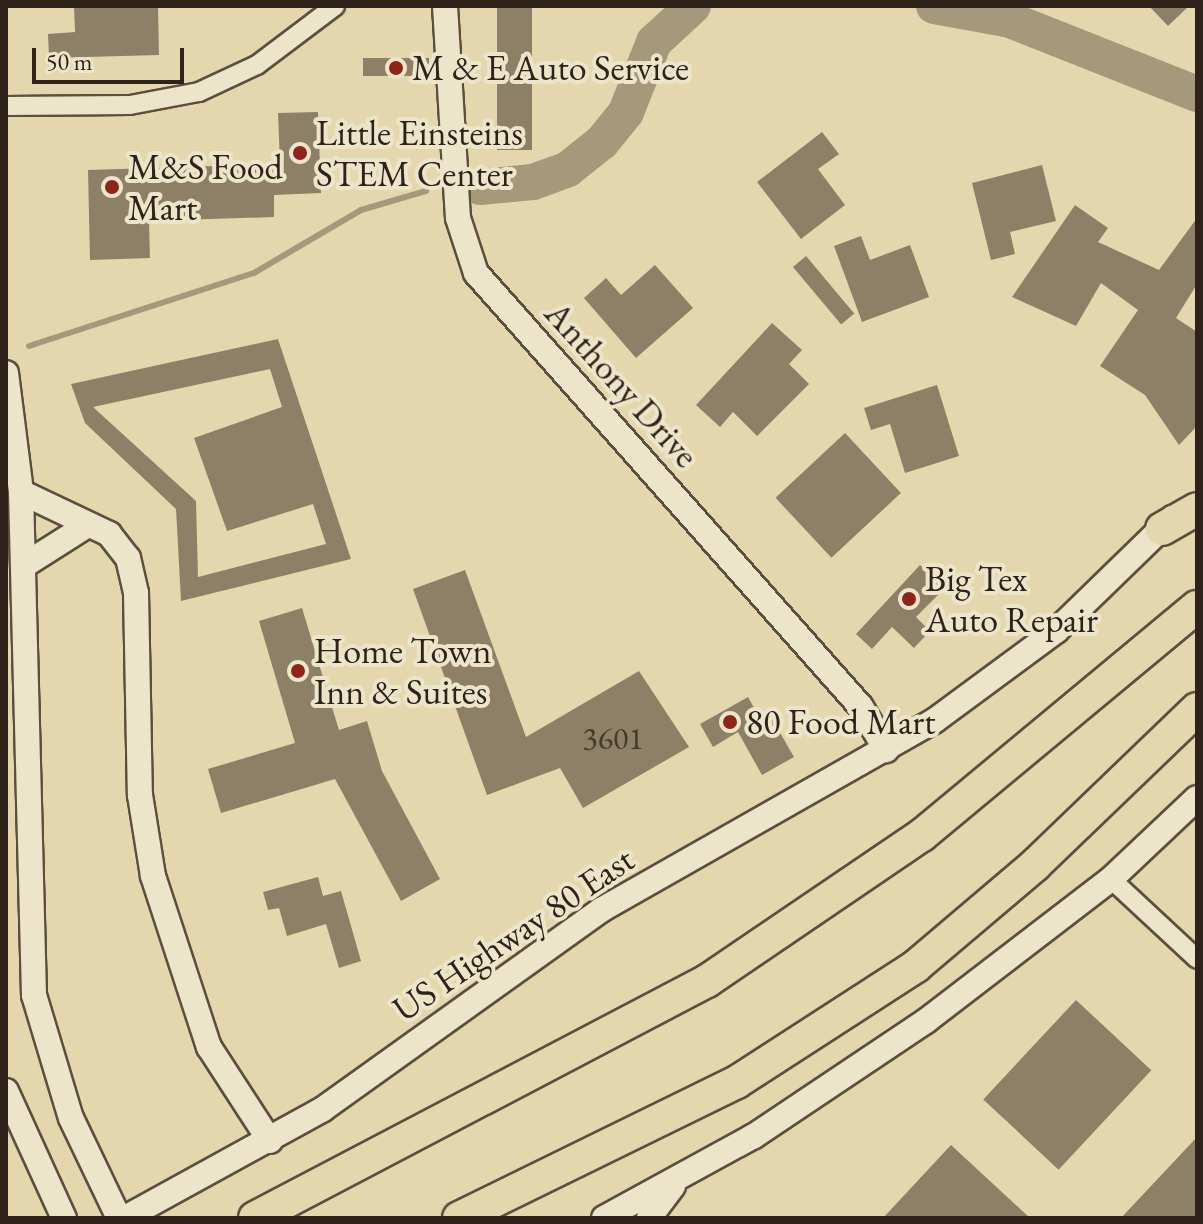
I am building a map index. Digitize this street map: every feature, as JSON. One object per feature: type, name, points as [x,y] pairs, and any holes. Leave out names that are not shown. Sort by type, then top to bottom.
[{"type":"highway","points":[[1162,529],[1197,509]]},
{"type":"highway","points":[[255,1218],[707,981],[922,835],[1197,607]]},
{"type":"highway","points":[[459,1218],[737,1082],[916,966],[1035,865],[1197,709]]},
{"type":"main road","name":"Anthony Drive","points":[[445,6],[458,218],[476,273],[856,700],[886,750]]},
{"type":"main road","points":[[6,373],[21,492],[34,995],[71,1118],[122,1218]]},
{"type":"main road","points":[[21,492],[86,526],[109,534],[133,571],[140,795],[164,920],[209,1047],[270,1141]]},
{"type":"main road","name":"US Highway 80 East","points":[[122,1218],[270,1141],[601,910],[886,750],[1018,661],[1197,494]]},
{"type":"main road","points":[[23,566],[86,526]]},
{"type":"main road","points":[[604,1218],[677,1181],[926,1021],[1111,879],[1197,798]]},
{"type":"main road","points":[[6,1091],[27,1144],[64,1218]]},
{"type":"main road","points":[[649,1218],[677,1181]]},
{"type":"street","points":[[6,106],[130,105],[199,92],[257,65],[335,6]]},
{"type":"street","points":[[1111,879],[1197,959]]},
{"type":"building","points":[[74,6],[158,6],[159,55],[49,58],[48,34],[75,32]]},
{"type":"building","points":[[497,6],[532,6],[532,150],[497,150]]},
{"type":"building","points":[[1149,6],[1189,6],[1168,26]]},
{"type":"building","name":"M & E Auto Service","points":[[363,58],[429,58],[429,76],[363,76]]},
{"type":"building","points":[[318,112],[321,193],[274,195],[274,217],[149,221],[150,258],[90,260],[88,170],[280,164],[278,113]]},
{"type":"building","points":[[822,132],[839,154],[818,169],[845,205],[801,239],[757,182]]},
{"type":"building","points":[[1042,165],[1056,221],[1010,232],[1015,254],[991,260],[972,183]]},
{"type":"building","points":[[1075,205],[1108,228],[1098,242],[1159,270],[1197,218],[1197,284],[1176,318],[1197,332],[1197,426],[1179,445],[1145,395],[1100,366],[1138,310],[1101,283],[1076,326],[1012,297]]},
{"type":"building","points":[[861,236],[870,260],[910,245],[929,297],[862,322],[834,246]]},
{"type":"building","points":[[806,256],[854,313],[841,324],[793,267]]},
{"type":"building","points":[[655,265],[693,308],[636,358],[584,298],[606,278],[621,295]]},
{"type":"building","points":[[772,323],[802,350],[789,364],[809,384],[757,436],[733,412],[720,427],[696,405]]},
{"type":"building","points":[[278,339],[351,559],[181,601],[176,509],[85,423],[71,384]],"holes":[[[270,369],[282,407],[194,438],[227,531],[313,504],[326,544],[198,577],[196,501],[93,407]]]},
{"type":"building","points":[[937,385],[959,456],[905,473],[890,424],[871,430],[864,408]]},
{"type":"building","points":[[845,433],[901,493],[831,558],[776,498]]},
{"type":"building","name":"Big Tex Auto Repair","points":[[920,565],[944,589],[916,617],[930,631],[914,648],[892,627],[872,649],[856,634]]},
{"type":"building","points":[[465,570],[526,737],[639,671],[689,747],[583,808],[560,768],[487,795],[413,589]]},
{"type":"building","name":"Home Town Inn & Suites","points":[[302,608],[339,730],[367,721],[382,771],[440,879],[401,901],[335,779],[221,813],[208,769],[295,743],[259,621]]},
{"type":"building","points":[[748,697],[762,722],[771,717],[794,757],[762,775],[738,732],[713,747],[700,724]]},
{"type":"building","points":[[318,877],[323,896],[341,891],[361,961],[339,968],[326,924],[287,936],[279,908],[268,910],[263,892]]},
{"type":"building","points":[[1076,1000],[1151,1070],[1059,1170],[983,1099]]},
{"type":"building","points":[[1197,1137],[1197,1218],[1121,1218]]},
{"type":"building","points":[[951,1145],[1030,1218],[883,1218]]},
{"type":"waterway","points":[[480,187],[533,182],[568,169],[602,142],[626,112],[654,42],[693,6]]},
{"type":"waterway","points":[[934,6],[1010,20],[1197,94]]},
{"type":"waterway","points":[[29,346],[254,273],[361,210],[426,191]]},
{"type":"place","name":"M & E Auto Service","points":[[396,68]]},
{"type":"place","name":"Little Einsteins STEM Center","points":[[300,153]]},
{"type":"place","name":"M&S Food Mart","points":[[112,187]]},
{"type":"place","name":"Big Tex Auto Repair","points":[[909,599]]},
{"type":"place","name":"Home Town Inn & Suites","points":[[298,671]]},
{"type":"place","name":"80 Food Mart","points":[[730,722]]}]
